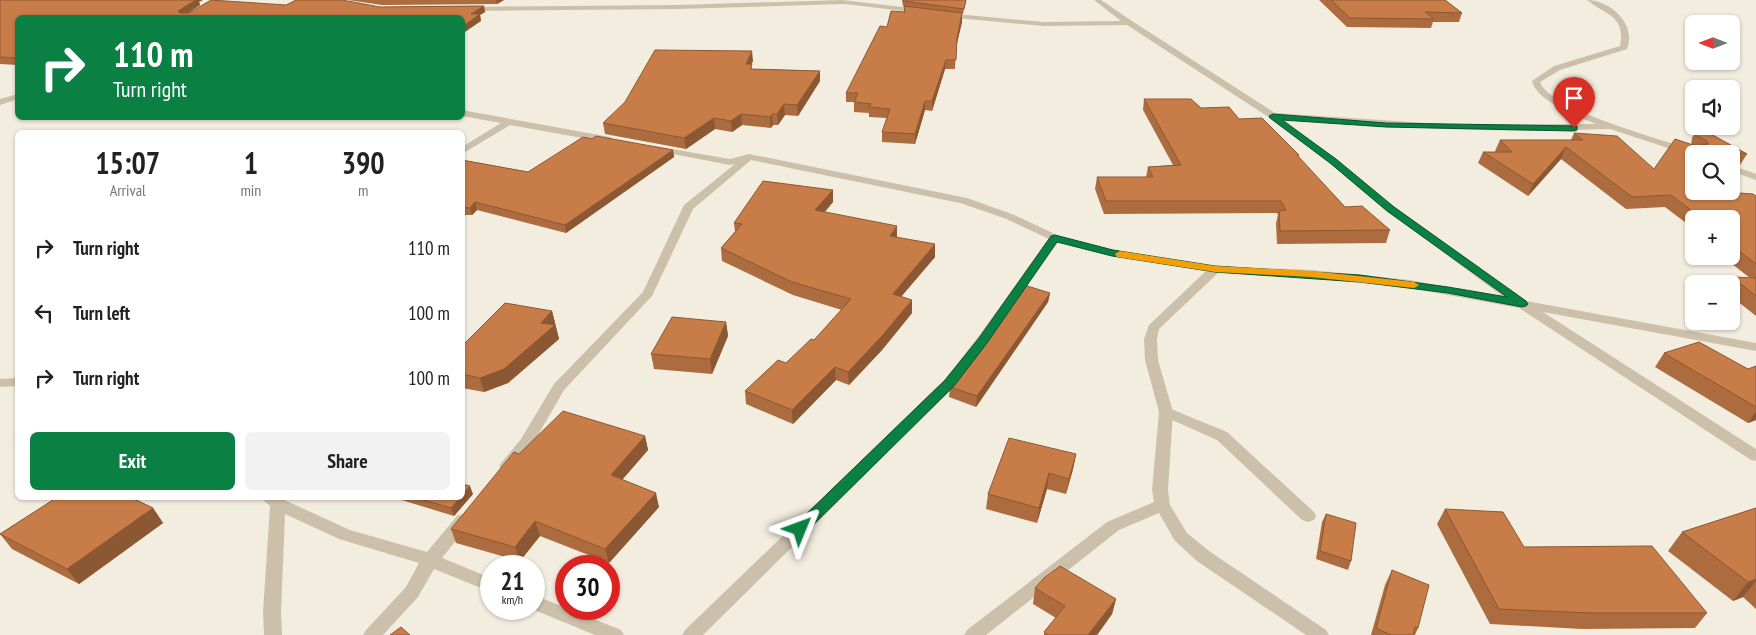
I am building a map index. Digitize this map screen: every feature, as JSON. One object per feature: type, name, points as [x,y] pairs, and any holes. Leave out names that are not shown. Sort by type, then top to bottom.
[{"type":"street","points":[[1097,0],[1129,23],[1273,116],[1333,161],[1391,209],[1522,304],[1756,456]]},
{"type":"street","points":[[1590,0],[1620,18],[1626,39],[1624,47],[1557,68],[1536,82],[1540,90],[1557,102],[1612,126],[1685,151]]},
{"type":"street","points":[[462,9],[823,1],[926,12]]},
{"type":"street","points":[[935,14],[972,19],[1044,24],[1129,23]]},
{"type":"street","points":[[0,102],[15,97]]},
{"type":"street","points":[[465,114],[626,143]]},
{"type":"street","points":[[1273,116],[1386,125],[1555,129],[1612,126]]},
{"type":"street","points":[[465,149],[508,122]]},
{"type":"street","points":[[644,146],[730,162],[749,157],[963,200],[1008,216],[1055,238],[1112,253],[1215,269],[1360,278],[1448,290],[1756,347]]},
{"type":"street","points":[[496,480],[526,443],[560,387],[648,293],[688,207],[749,157]]},
{"type":"street","points":[[1740,171],[1756,177]]},
{"type":"street","points":[[691,635],[950,383],[983,340],[1055,238]]},
{"type":"street","points":[[1215,269],[1153,328],[1149,341],[1149,352],[1165,402],[1166,412],[1160,490],[1162,505],[1181,537],[1203,556],[1320,635]]},
{"type":"street","points":[[0,383],[15,382]]},
{"type":"street","points":[[1166,412],[1222,436],[1308,516]]},
{"type":"street","points":[[273,635],[274,501],[345,536],[430,560],[480,580]]},
{"type":"street","points":[[974,635],[1113,526],[1162,505]]},
{"type":"street","points":[[372,635],[412,592],[430,560],[472,509]]},
{"type":"street","points":[[545,606],[615,635]]},
{"type":"building","points":[[0,0],[196,0],[178,11],[180,13],[189,13],[211,0],[286,5],[296,0],[342,0],[380,7],[484,6],[471,14],[480,14],[465,25],[465,15],[15,15],[15,58],[0,57]]},
{"type":"building","points":[[903,0],[966,0],[964,9]]},
{"type":"building","points":[[1331,0],[1445,0],[1462,13],[1425,12],[1434,19],[1350,18]]},
{"type":"building","points":[[904,6],[962,13],[957,38],[956,60],[946,60],[932,101],[925,101],[915,134],[882,132],[890,109],[869,107],[871,104],[854,102],[858,93],[846,93],[880,26],[887,27],[891,11],[905,12]]},
{"type":"building","points":[[655,50],[752,51],[746,64],[752,64],[750,69],[820,71],[797,105],[784,104],[777,114],[772,114],[770,117],[741,114],[731,121],[714,118],[684,138],[603,123],[625,102]]},
{"type":"building","points":[[1144,99],[1191,99],[1201,108],[1229,107],[1239,119],[1262,118],[1299,155],[1297,155],[1345,207],[1362,206],[1390,230],[1280,231],[1279,211],[1286,210],[1281,201],[1106,201],[1097,177],[1153,177],[1148,167],[1181,165]]},
{"type":"building","points":[[1574,133],[1617,136],[1654,169],[1675,139],[1693,145],[1685,145],[1685,200],[1740,200],[1740,193],[1756,196],[1756,264],[1740,252],[1740,210],[1691,210],[1671,195],[1632,197],[1566,147],[1533,184],[1483,152],[1512,152],[1500,140],[1583,140]]},
{"type":"building","points":[[1713,135],[1731,145],[1702,145],[1708,144],[1707,141],[1697,136]]},
{"type":"building","points":[[596,136],[673,150],[565,225],[475,202],[470,208],[465,207],[465,161],[528,172],[583,137],[592,139]]},
{"type":"building","points":[[763,181],[833,190],[815,210],[897,226],[890,236],[935,244],[893,294],[912,300],[882,336],[848,372],[835,367],[792,410],[745,391],[778,360],[786,363],[811,339],[814,340],[851,299],[792,282],[721,248],[742,224],[734,223]]},
{"type":"building","points":[[1740,277],[1756,278],[1756,296],[1740,283]]},
{"type":"building","points":[[1024,285],[1050,293],[977,396],[950,387]]},
{"type":"building","points":[[505,303],[552,311],[541,323],[555,325],[504,369],[480,378],[465,375],[465,343]]},
{"type":"building","points":[[672,317],[726,322],[710,359],[651,354]]},
{"type":"building","points":[[1699,342],[1748,369],[1756,366],[1756,407],[1664,353]]},
{"type":"building","points":[[563,411],[645,436],[611,475],[656,493],[605,549],[535,521],[515,547],[451,529],[514,452],[519,454]]},
{"type":"building","points":[[1009,438],[1076,454],[1069,479],[1049,473],[1039,508],[988,494]]},
{"type":"building","points":[[465,485],[470,486],[465,492]]},
{"type":"building","points":[[53,500],[136,500],[153,508],[67,569],[0,534]]},
{"type":"building","points":[[424,500],[458,500],[451,508]]},
{"type":"building","points":[[1756,508],[1756,579],[1748,582],[1682,532]]},
{"type":"building","points":[[1445,509],[1503,512],[1524,547],[1652,546],[1707,613],[1592,613],[1499,609]]},
{"type":"building","points":[[1326,514],[1356,523],[1351,561],[1320,551]]},
{"type":"building","points":[[1060,566],[1116,599],[1088,635],[1048,635],[1044,632],[1065,606],[1035,588],[1044,578]]},
{"type":"building","points":[[1392,570],[1429,585],[1418,628],[1415,627],[1413,635],[1391,635],[1376,628]]},
{"type":"building","points":[[401,627],[410,635],[390,635]]},
{"type":"slow traffic","points":[[1120,254],[1215,269],[1311,274],[1414,285]]},
{"type":"route","points":[[800,529],[950,383],[983,340],[1055,238],[1112,253],[1215,269],[1360,278],[1448,290],[1522,304],[1391,209],[1333,161],[1273,116],[1386,125],[1526,129],[1574,128]]}]
